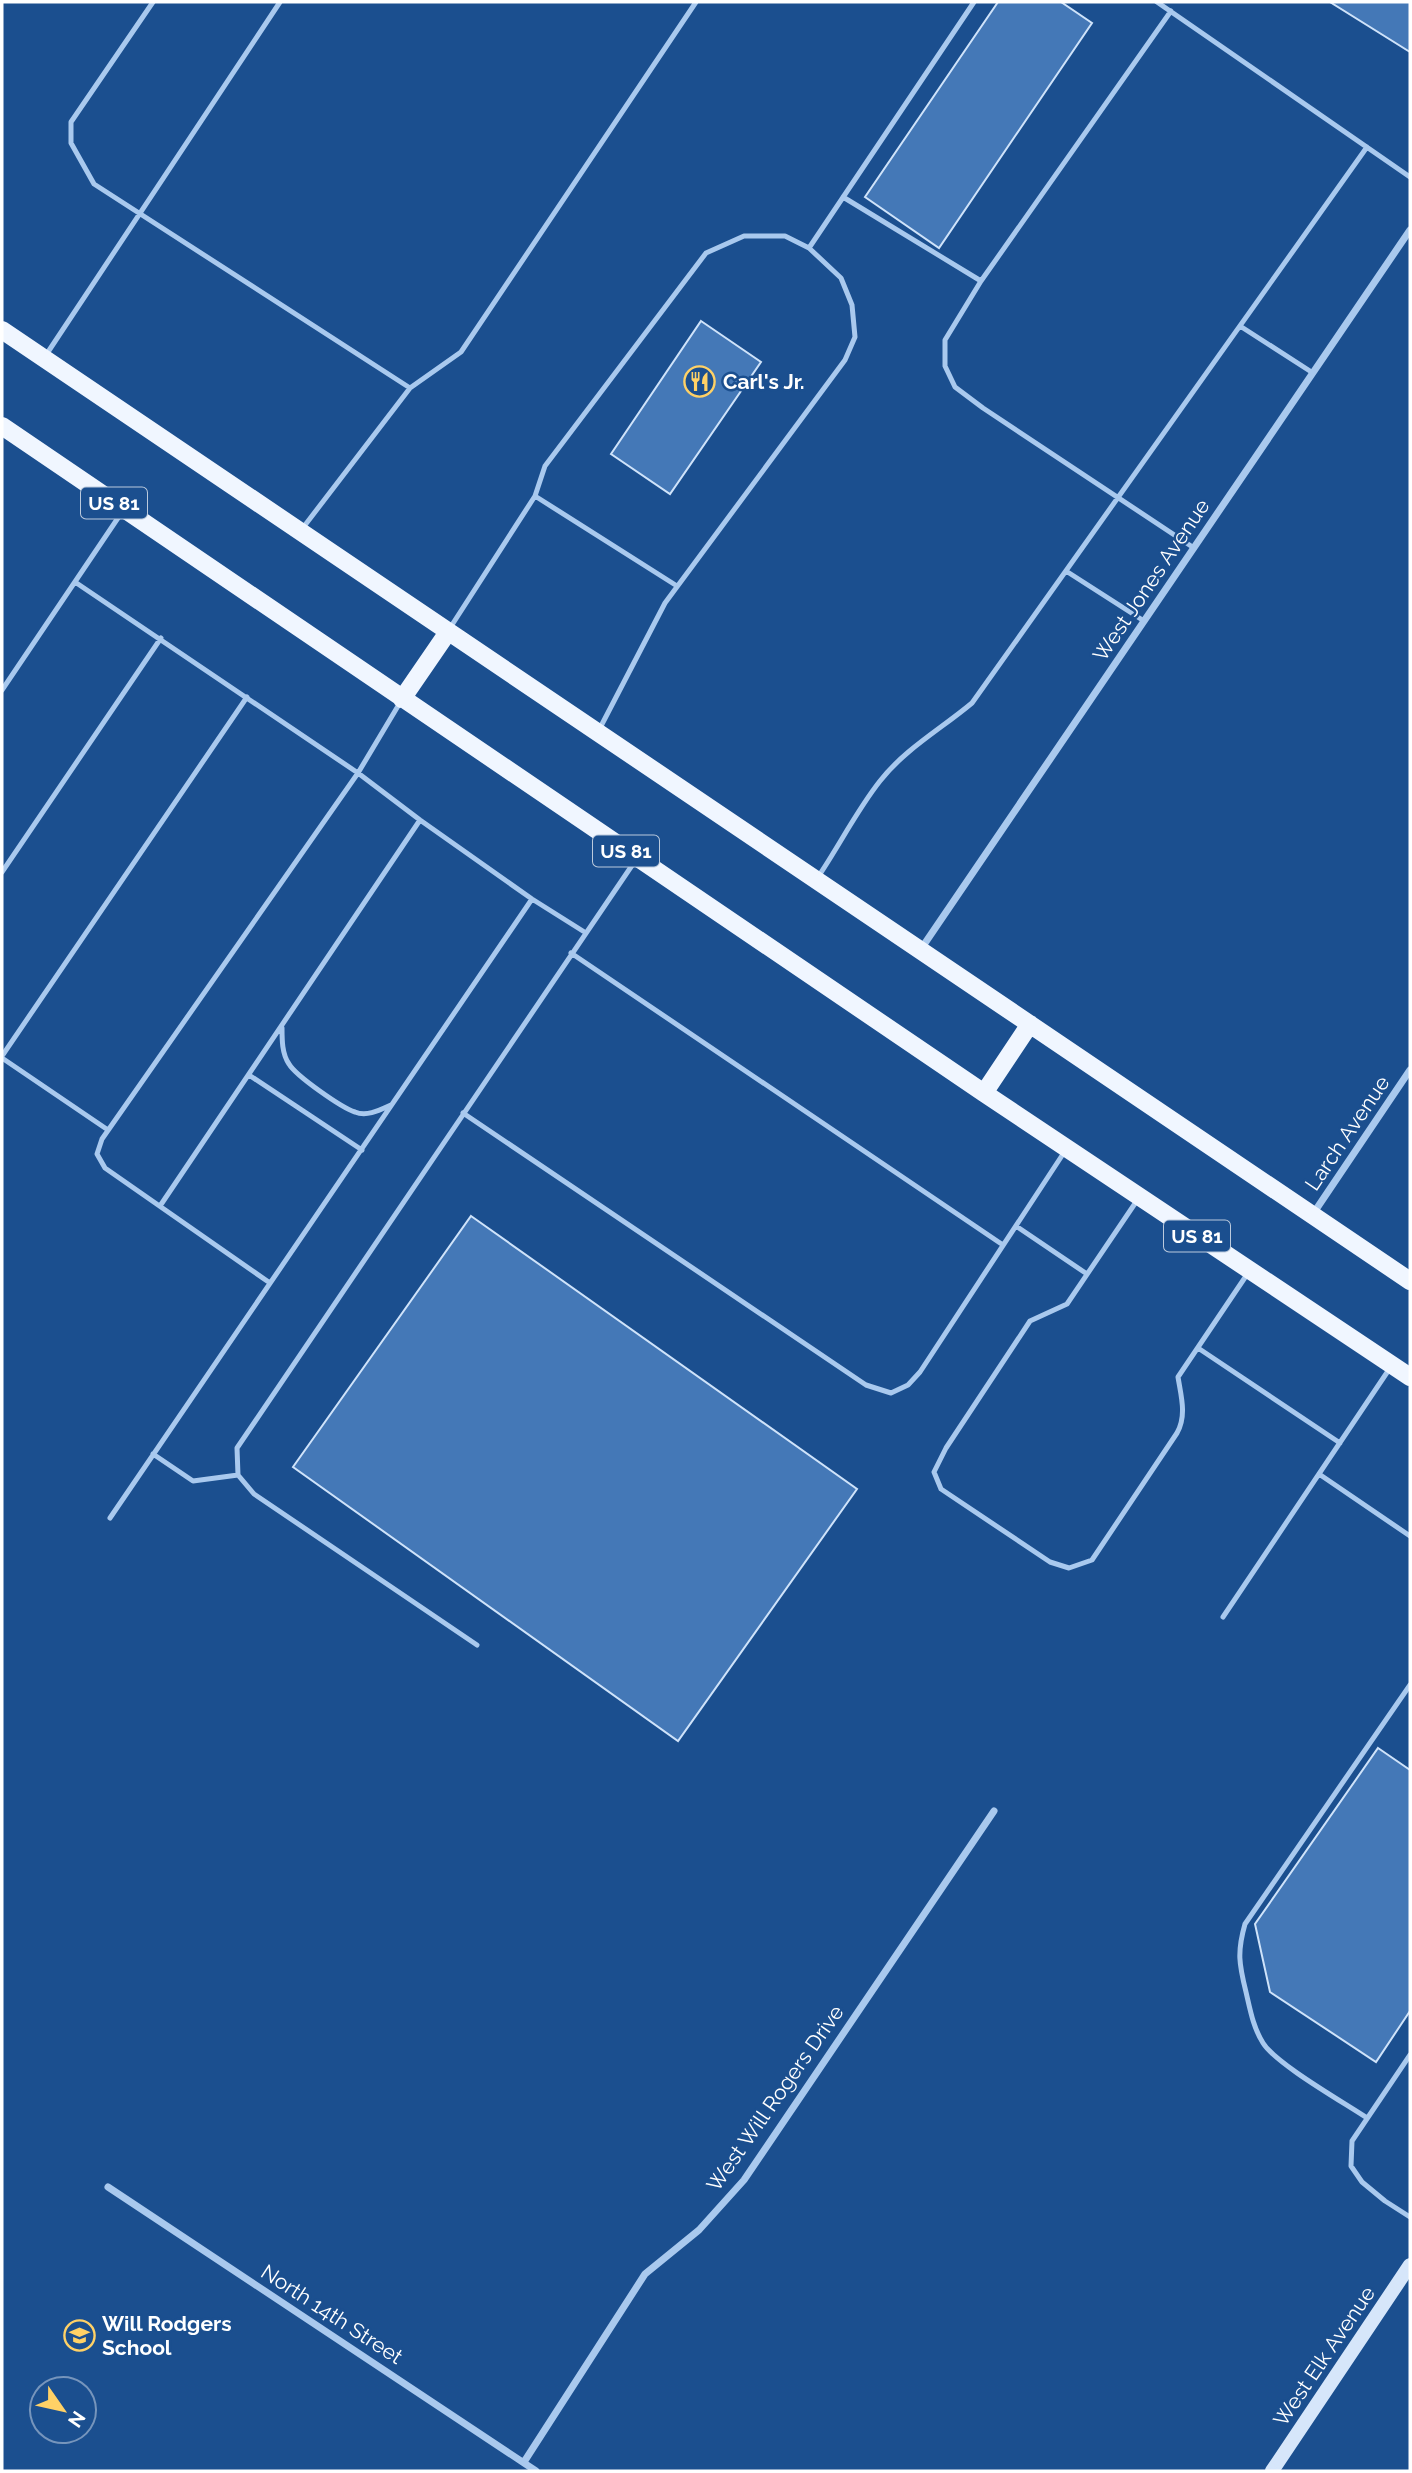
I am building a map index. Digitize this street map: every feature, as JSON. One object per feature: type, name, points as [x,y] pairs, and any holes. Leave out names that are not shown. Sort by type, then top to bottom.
[{"type":"main road","points":[[2,330],[1410,1281]]},
{"type":"main road","name":"US 81","points":[[2,426],[637,859],[1410,1377]]},
{"type":"main road","points":[[402,699],[448,632]]},
{"type":"main road","points":[[984,1093],[1030,1024]]},
{"type":"street","name":"West Jones Avenue","points":[[920,950],[1410,230]]},
{"type":"street","name":"Larch Avenue","points":[[1313,1215],[1410,1070]]},
{"type":"street","name":"West Will Rogers Drive","points":[[524,2462],[645,2274],[699,2230],[744,2180],[995,1811]]},
{"type":"street","name":"North 14th Street","points":[[108,2187],[537,2471]]},
{"type":"street","name":"West Elk Avenue","points":[[1272,2471],[1410,2265]]},
{"type":"lane","points":[[153,2],[71,122],[71,143],[94,184],[410,388]]},
{"type":"lane","points":[[44,359],[280,2]]},
{"type":"lane","points":[[301,531],[410,388],[461,352],[696,2]]},
{"type":"lane","points":[[809,248],[974,2]]},
{"type":"lane","points":[[1157,2],[1410,177]]},
{"type":"lane","points":[[1171,11],[981,281],[944,340],[945,366],[955,387],[983,408],[1194,548]]},
{"type":"lane","points":[[816,880],[880,780],[914,747],[972,704],[1367,147]]},
{"type":"lane","points":[[843,197],[981,281]]},
{"type":"lane","points":[[448,632],[535,496],[545,466],[706,253],[744,236],[785,236],[809,248],[841,278],[852,305],[855,337],[845,360],[665,603],[597,732]]},
{"type":"lane","points":[[1240,326],[1313,373]]},
{"type":"lane","points":[[535,496],[677,586]]},
{"type":"lane","points":[[2,690],[124,509]]},
{"type":"lane","points":[[1066,571],[1144,621]]},
{"type":"lane","points":[[75,582],[358,773],[533,899],[586,933]]},
{"type":"lane","points":[[2,872],[161,638]]},
{"type":"lane","points":[[108,1130],[2,1057],[247,697]]},
{"type":"lane","points":[[270,1283],[105,1168],[97,1154],[108,1130],[358,773],[402,699]]},
{"type":"lane","points":[[160,1206],[421,820]]},
{"type":"lane","points":[[477,1645],[254,1494],[238,1475],[237,1448],[637,859]]},
{"type":"lane","points":[[110,1518],[533,899]]},
{"type":"lane","points":[[571,953],[1003,1245]]},
{"type":"lane","points":[[282,1027],[282,1045],[289,1065],[336,1101],[356,1113],[374,1113],[394,1104]]},
{"type":"lane","points":[[249,1075],[362,1150]]},
{"type":"lane","points":[[463,1113],[866,1385],[891,1393],[908,1385],[920,1372],[1067,1148]]},
{"type":"lane","points":[[1139,1197],[1067,1304],[1030,1321],[946,1448],[934,1472],[941,1489],[1050,1562],[1069,1568],[1092,1560],[1182,1424],[1184,1411],[1178,1377],[1249,1271]]},
{"type":"lane","points":[[1016,1226],[1087,1274]]},
{"type":"lane","points":[[1198,1348],[1340,1443]]},
{"type":"lane","points":[[1223,1617],[1392,1365]]},
{"type":"lane","points":[[153,1454],[193,1481],[238,1475]]},
{"type":"lane","points":[[1319,1474],[1410,1536]]},
{"type":"lane","points":[[1367,2118],[1283,2062],[1264,2045],[1253,2022],[1240,1965],[1239,1945],[1245,1924],[1410,1685]]},
{"type":"lane","points":[[1410,2055],[1352,2141],[1352,2166],[1362,2182],[1410,2217]]},
{"type":"building","points":[[998,2],[1061,2],[1092,23],[939,248],[865,197]]},
{"type":"building","points":[[1330,2],[1410,2],[1410,52]]},
{"type":"building","points":[[701,321],[761,362],[670,494],[611,454]]},
{"type":"building","points":[[471,1216],[857,1489],[678,1741],[293,1467]]},
{"type":"building","points":[[1378,1748],[1410,1770],[1410,2011],[1376,2062],[1270,1992],[1255,1924]]},
{"type":"place","name":"Carl's Jr.","points":[[700,381]]},
{"type":"place","name":"Will Rodgers School","points":[[79,2335]]}]
